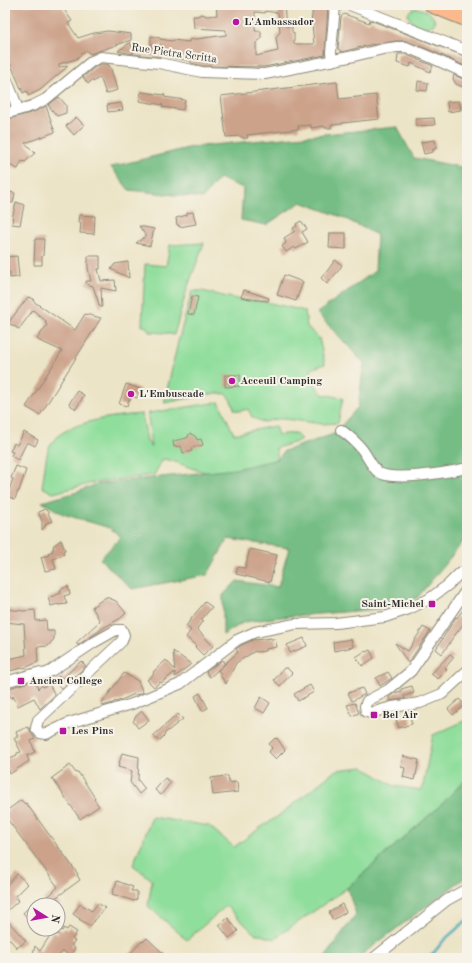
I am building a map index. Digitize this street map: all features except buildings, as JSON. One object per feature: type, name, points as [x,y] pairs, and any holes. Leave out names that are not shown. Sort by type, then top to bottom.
[{"type":"main road","points":[[432,5],[467,19]]},
{"type":"main road","points":[[456,5],[467,9]]},
{"type":"street","points":[[332,61],[331,52],[334,5]]},
{"type":"street","points":[[350,5],[467,51]]},
{"type":"street","name":"Rue Pietra Scritta","points":[[5,114],[32,106],[46,98],[92,61],[101,58],[159,63],[202,72],[265,74],[397,47],[406,48],[430,57],[467,75]]},
{"type":"street","points":[[5,76],[18,110]]},
{"type":"street","points":[[341,430],[361,449],[378,473],[402,477],[451,472],[467,468]]},
{"type":"street","points":[[5,682],[37,673],[44,674],[51,671],[93,643],[116,630],[122,630],[124,635],[122,641],[38,720],[36,728],[40,733],[46,734],[69,723],[132,704],[180,684],[237,640],[255,632],[295,624],[336,623],[385,617],[409,609],[429,599],[448,585],[459,574],[463,572],[467,573]]},
{"type":"street","points":[[467,589],[411,671],[388,690],[367,701],[365,706],[366,712],[370,713],[392,707],[420,703],[442,694],[467,671]]},
{"type":"street","points":[[374,958],[447,900],[467,889]]},
{"type":"shaded area","points":[[5,608],[35,611],[38,665],[5,672]]},
{"type":"green space","points":[[417,8],[430,14],[435,22],[433,25],[425,27],[418,26],[412,22],[408,13]]},
{"type":"green space","points":[[397,127],[414,158],[467,168],[467,537],[417,598],[380,609],[281,617],[244,622],[223,635],[223,595],[237,581],[278,587],[289,548],[228,539],[207,575],[132,589],[100,559],[121,537],[110,528],[63,514],[42,502],[77,492],[97,484],[235,469],[278,459],[284,451],[334,434],[358,407],[364,363],[317,313],[375,271],[377,235],[342,217],[301,202],[266,225],[241,220],[243,188],[219,178],[203,198],[129,190],[111,167],[192,147]]},
{"type":"green space","points":[[204,243],[187,289],[174,335],[149,332],[148,328],[142,326],[145,264],[166,266],[170,245]]},
{"type":"green space","points":[[192,291],[202,291],[241,300],[266,302],[305,311],[307,327],[319,338],[325,364],[311,369],[314,383],[322,394],[343,398],[338,423],[322,424],[285,419],[264,422],[260,421],[252,417],[248,409],[240,411],[235,410],[226,394],[217,393],[164,403],[178,342]]},
{"type":"green space","points":[[219,402],[234,434],[275,426],[278,435],[295,433],[301,439],[294,443],[276,448],[278,459],[231,471],[213,473],[205,472],[163,459],[154,475],[97,482],[53,493],[42,487],[48,450],[54,440],[63,432],[75,426],[118,416],[142,414],[147,440],[151,448],[149,413]]},
{"type":"green space","points":[[467,720],[467,778],[441,805],[347,888],[274,939],[254,933],[226,906],[187,940],[148,906],[152,880],[133,865],[152,817],[209,826],[234,847],[280,815],[336,770],[363,767],[394,786],[422,790],[433,735]]},
{"type":"green space","points":[[467,778],[467,876],[357,958],[324,958],[356,914],[347,888],[441,805]]},
{"type":"waterway","points":[[426,958],[432,955],[444,940],[467,920]]},
{"type":"place","name":"L'Ambassador","points":[[236,22]]},
{"type":"place","name":"Acceuil Camping","points":[[232,381]]},
{"type":"place","name":"L'Embuscade","points":[[131,394]]},
{"type":"place","name":"Saint-Michel","points":[[432,604]]},
{"type":"place","name":"Ancien College","points":[[21,681]]},
{"type":"place","name":"Bel Air","points":[[374,715]]},
{"type":"place","name":"Les Pins","points":[[63,731]]}]
